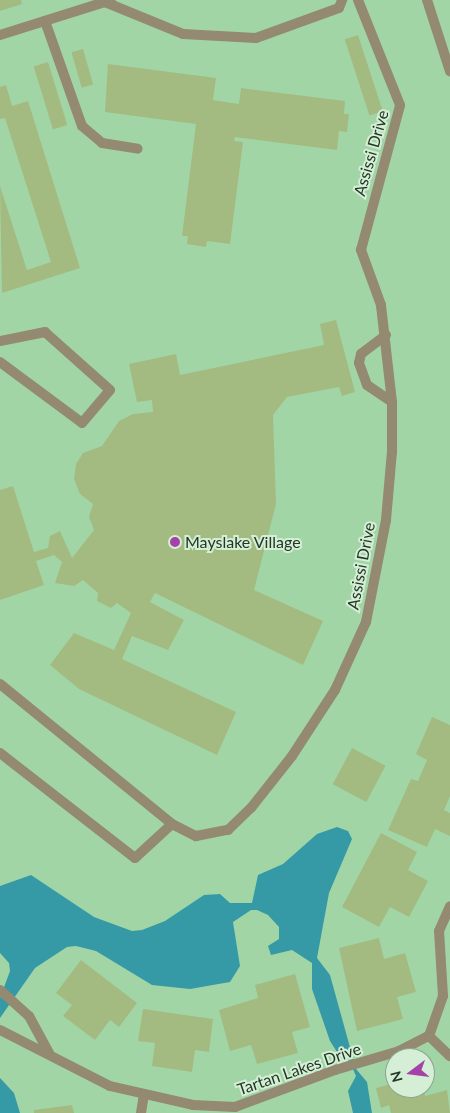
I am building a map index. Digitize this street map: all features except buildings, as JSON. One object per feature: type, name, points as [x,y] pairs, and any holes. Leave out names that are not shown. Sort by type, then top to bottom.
[{"type":"street","points":[[0,35],[109,1],[183,34],[256,38],[339,8],[342,0]]},
{"type":"street","name":"Assissi Drive","points":[[0,684],[172,824],[196,836],[228,830],[252,808],[292,756],[335,690],[366,622],[386,520],[392,402],[386,335],[381,305],[361,250],[400,106],[358,0]]},
{"type":"street","points":[[427,0],[450,71]]},
{"type":"street","points":[[46,21],[82,126],[102,143],[138,149]]},
{"type":"street","points":[[0,341],[45,332],[110,390],[82,423],[0,362]]},
{"type":"street","points":[[386,335],[361,354],[359,363],[367,385],[392,402]]},
{"type":"street","points":[[0,754],[135,858],[172,824]]},
{"type":"street","points":[[450,906],[439,931],[443,996],[429,1036],[450,1056]]},
{"type":"street","name":"Tartan Lakes Drive","points":[[0,990],[29,1016],[49,1053]]},
{"type":"street","name":"Tartan Lakes Drive","points":[[0,1030],[14,1039],[49,1053],[87,1078],[193,1105],[236,1110],[335,1070],[406,1049],[429,1036]]},
{"type":"street","points":[[141,1113],[144,1094]]},
{"type":"water","points":[[337,827],[348,831],[352,839],[329,893],[317,958],[330,975],[356,1069],[367,1082],[372,1113],[353,1113],[348,1091],[356,1076],[347,1056],[337,1052],[330,1041],[312,989],[312,963],[292,950],[271,955],[268,946],[279,939],[279,927],[268,915],[257,910],[251,910],[233,922],[240,966],[230,982],[190,989],[152,985],[96,951],[76,946],[67,947],[35,968],[0,1018],[0,998],[10,971],[9,963],[0,953],[0,886],[31,875],[94,917],[132,931],[142,930],[165,921],[204,895],[220,894],[230,903],[252,903],[258,875],[283,864],[317,834]]},
{"type":"water","points":[[0,1078],[14,1093],[20,1113],[0,1113]]},
{"type":"place","name":"Mayslake Village","points":[[175,542]]}]
